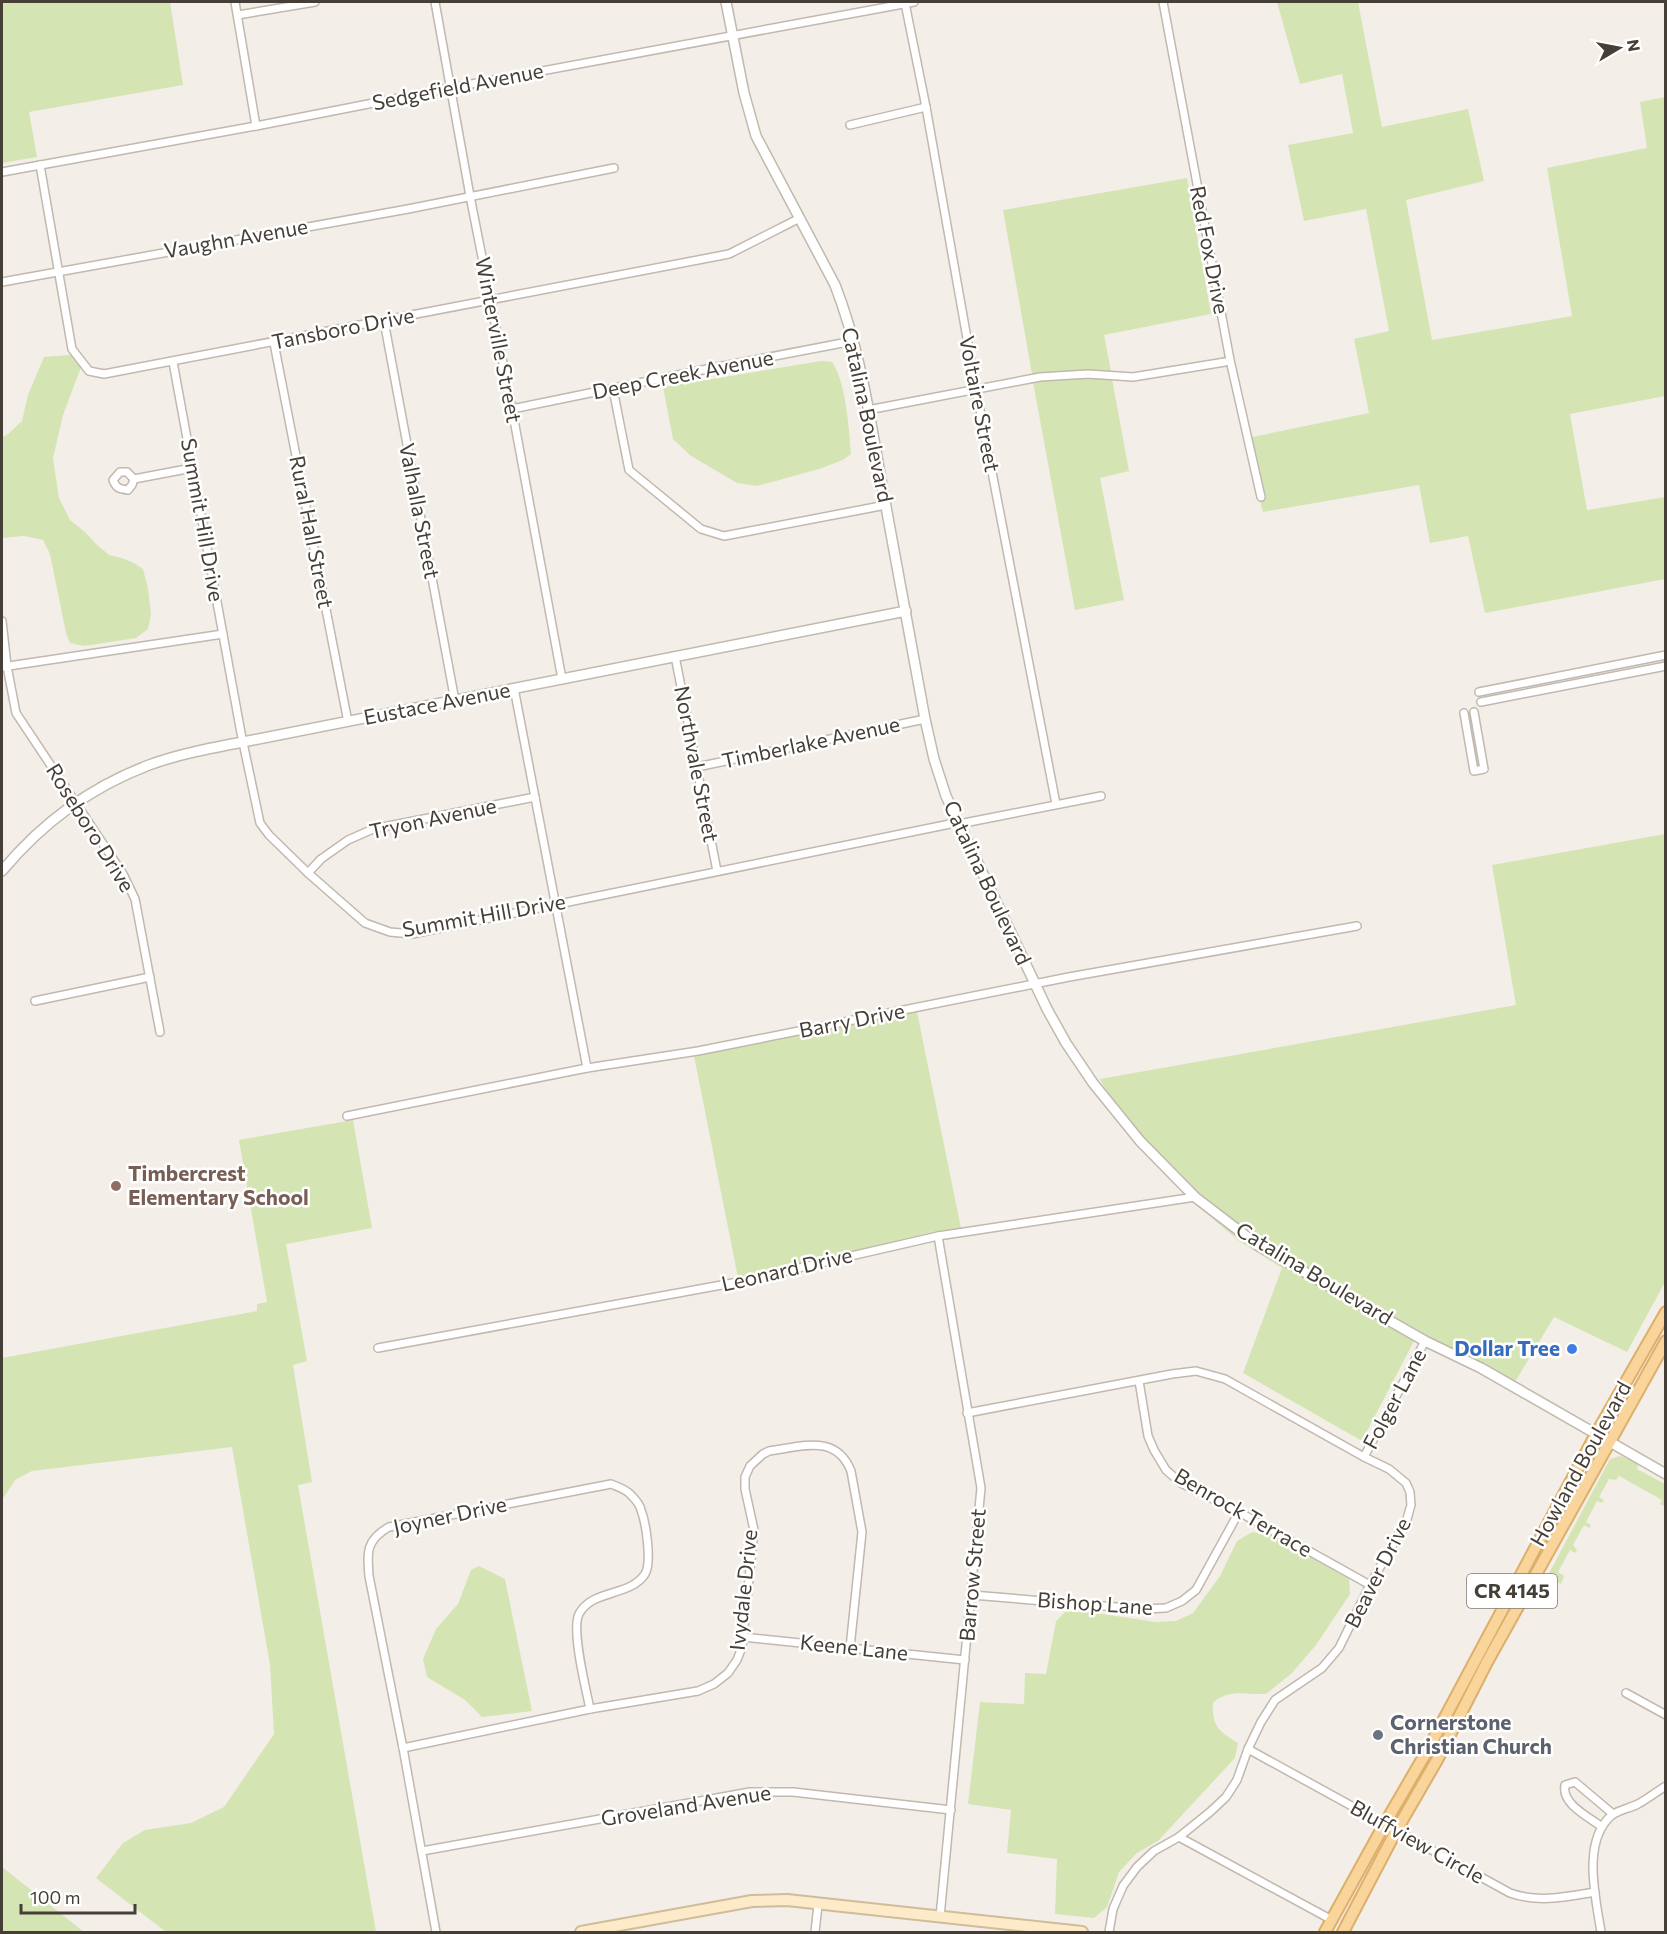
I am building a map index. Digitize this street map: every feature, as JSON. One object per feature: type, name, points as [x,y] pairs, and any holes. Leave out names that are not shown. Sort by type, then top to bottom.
[{"type":"main road","name":"Howland Boulevard","points":[[1325,1932],[1427,1751],[1596,1434],[1665,1312]]},
{"type":"main road","name":"Howland Boulevard","points":[[1348,1931],[1396,1831],[1665,1341]]},
{"type":"main road","points":[[581,1932],[752,1901],[786,1900],[1082,1932]]},
{"type":"street","points":[[236,2],[256,126]]},
{"type":"street","points":[[238,15],[315,2]]},
{"type":"street","name":"Winterville Street","points":[[435,2],[562,679]]},
{"type":"street","name":"Catalina Boulevard","points":[[726,2],[744,93],[756,135],[835,285],[853,341],[868,410],[925,719],[934,759],[946,796],[1035,984],[1066,1043],[1093,1083],[1140,1141],[1195,1197],[1259,1246],[1425,1341],[1481,1368],[1665,1474]]},
{"type":"street","name":"Sedgefield Avenue","points":[[2,172],[914,2]]},
{"type":"street","name":"Red Fox Drive","points":[[1163,2],[1230,360],[1261,496]]},
{"type":"street","name":"Voltaire Street","points":[[905,3],[926,107],[975,389],[1056,804]]},
{"type":"street","points":[[850,125],[926,107]]},
{"type":"street","name":"Tansboro Drive","points":[[39,165],[72,349],[89,371],[104,375],[729,254],[800,218]]},
{"type":"street","name":"Vaughn Avenue","points":[[2,282],[614,168]]},
{"type":"street","name":"Valhalla Street","points":[[384,321],[455,700]]},
{"type":"street","name":"Deep Creek Avenue","points":[[512,410],[853,341]]},
{"type":"street","name":"Rural Hall Street","points":[[274,343],[348,722]]},
{"type":"street","name":"Summit Hill Drive","points":[[173,362],[260,823],[269,835],[308,873],[365,923],[390,932],[412,934],[941,826],[1101,796]]},
{"type":"street","points":[[868,410],[1040,376],[1088,374],[1133,376],[1225,362]]},
{"type":"street","points":[[613,389],[629,470],[701,530],[724,536],[886,505]]},
{"type":"street","points":[[134,479],[192,468]]},
{"type":"street","name":"Eustace Avenue","points":[[2,870],[40,830],[76,802],[149,765],[193,752],[906,611]]},
{"type":"street","name":"Roseboro Drive","points":[[2,621],[4,667],[16,712],[123,874],[135,899],[159,1032]]},
{"type":"street","points":[[4,667],[223,634]]},
{"type":"street","points":[[1479,692],[1665,655]]},
{"type":"street","name":"Northvale Street","points":[[675,656],[717,871]]},
{"type":"street","points":[[1481,702],[1665,666]]},
{"type":"street","points":[[1600,668],[1602,678]]},
{"type":"street","points":[[514,688],[587,1068]]},
{"type":"street","points":[[1464,713],[1474,771],[1484,769],[1474,712]]},
{"type":"street","name":"Timberlake Avenue","points":[[697,767],[925,719]]},
{"type":"street","name":"Tryon Avenue","points":[[308,873],[321,859],[348,840],[374,829],[535,797]]},
{"type":"street","name":"Barry Drive","points":[[347,1116],[587,1068],[698,1051],[1035,984],[1357,926]]},
{"type":"street","points":[[34,1001],[150,977]]},
{"type":"street","name":"Leonard Drive","points":[[378,1348],[738,1282],[938,1236],[1195,1197]]},
{"type":"street","name":"Barrow Street","points":[[938,1236],[981,1488],[940,1917]]},
{"type":"street","name":"Folger Lane","points":[[1364,1457],[1425,1341]]},
{"type":"street","name":"Beaver Drive","points":[[967,1413],[1196,1371],[1225,1379],[1389,1469],[1406,1483],[1410,1492],[1411,1505],[1407,1519],[1339,1648],[1322,1668],[1275,1700],[1261,1722],[1237,1780],[1226,1797],[1179,1837],[1154,1851],[1137,1866],[1123,1886],[1109,1932]]},
{"type":"street","name":"Benrock Terrace","points":[[1139,1380],[1148,1436],[1167,1470],[1181,1483],[1239,1512],[1370,1586]]},
{"type":"street","name":"Ivydale Drive","points":[[403,1748],[590,1709],[698,1691],[714,1684],[728,1673],[742,1647],[753,1546],[754,1530],[745,1489],[746,1477],[750,1466],[769,1451],[823,1445],[833,1449],[848,1463],[862,1532],[850,1648]]},
{"type":"street","name":"Joyner Drive","points":[[436,1932],[369,1576],[367,1552],[373,1539],[389,1527],[611,1484],[630,1494],[641,1509],[649,1559],[645,1573],[639,1580],[628,1588],[595,1599],[584,1606],[578,1616],[576,1631],[590,1709]]},
{"type":"street","name":"Bishop Lane","points":[[972,1595],[1141,1609],[1166,1608],[1182,1601],[1201,1583],[1239,1512]]},
{"type":"street","name":"Keene Lane","points":[[743,1637],[965,1660]]},
{"type":"street","points":[[1626,1693],[1665,1715]]},
{"type":"street","name":"Bluffview Circle","points":[[1248,1749],[1509,1893],[1524,1898],[1552,1899],[1595,1892]]},
{"type":"street","points":[[1602,1827],[1569,1802],[1564,1793],[1565,1785],[1575,1782],[1613,1814]]},
{"type":"street","points":[[1601,1932],[1593,1861],[1594,1850],[1602,1827],[1613,1814],[1637,1804],[1665,1786]]},
{"type":"street","name":"Groveland Avenue","points":[[422,1851],[750,1792],[793,1792],[951,1810]]},
{"type":"street","points":[[1179,1837],[1332,1920]]},
{"type":"street","points":[[815,1932],[818,1905]]},
{"type":"green space","points":[[2,2],[170,2],[183,85],[29,112],[37,157],[2,163]]},
{"type":"green space","points":[[1277,2],[1358,2],[1382,127],[1468,109],[1484,181],[1406,200],[1432,340],[1572,316],[1547,168],[1647,148],[1640,102],[1665,97],[1665,396],[1570,414],[1587,510],[1665,497],[1665,579],[1485,613],[1468,536],[1430,543],[1419,485],[1263,512],[1260,501],[1266,499],[1252,437],[1369,413],[1354,339],[1389,331],[1366,209],[1304,221],[1288,145],[1353,133],[1342,74],[1300,84]]},
{"type":"green space","points":[[1187,178],[1211,314],[1104,335],[1111,371],[1088,370],[1032,374],[1003,210]]},
{"type":"green space","points":[[71,355],[81,367],[63,415],[53,458],[59,498],[70,520],[109,555],[122,558],[143,569],[151,614],[148,629],[136,638],[84,646],[70,643],[66,633],[50,554],[43,540],[24,536],[2,538],[2,437],[22,421],[28,395],[44,357]]},
{"type":"green space","points":[[821,361],[832,362],[844,393],[851,454],[843,460],[757,486],[737,483],[691,456],[673,439],[663,387]]},
{"type":"green space","points":[[1088,378],[1112,379],[1129,471],[1100,478],[1124,600],[1075,610],[1033,382]]},
{"type":"green space","points":[[1665,834],[1665,1282],[1627,1352],[1554,1317],[1515,1382],[1428,1337],[1262,1243],[1197,1193],[1144,1139],[1111,1099],[1100,1079],[1516,1005],[1492,865]]},
{"type":"green space","points":[[917,1012],[961,1228],[933,1232],[738,1278],[694,1056]]},
{"type":"green space","points":[[353,1120],[372,1228],[286,1244],[307,1361],[293,1365],[312,1482],[298,1485],[376,1932],[166,1932],[96,1878],[123,1843],[145,1830],[191,1823],[224,1807],[274,1734],[270,1665],[232,1447],[32,1471],[15,1480],[2,1500],[2,1358],[257,1311],[257,1304],[267,1302],[239,1140]]},
{"type":"green space","points":[[1192,1201],[1257,1250],[1420,1342],[1414,1341],[1362,1441],[1243,1373],[1282,1268],[1239,1241]]},
{"type":"green space","points":[[1620,1456],[1632,1460],[1638,1465],[1637,1469],[1665,1484],[1663,1506],[1660,1504],[1662,1500],[1619,1476],[1616,1480],[1609,1479],[1599,1497],[1604,1500],[1602,1503],[1597,1501],[1586,1522],[1591,1525],[1589,1528],[1584,1525],[1573,1545],[1577,1550],[1575,1553],[1570,1550],[1558,1572],[1564,1576],[1561,1584],[1547,1577],[1610,1459]]},
{"type":"green space","points":[[1252,1532],[1269,1534],[1349,1579],[1350,1594],[1316,1645],[1292,1673],[1266,1694],[1225,1695],[1213,1703],[1215,1723],[1226,1735],[1238,1743],[1235,1758],[1158,1841],[1137,1853],[1119,1872],[1107,1907],[1094,1918],[1055,1914],[1057,1859],[1007,1853],[1011,1810],[968,1804],[980,1702],[1024,1704],[1025,1673],[1046,1674],[1056,1621],[1066,1611],[1156,1622],[1176,1621],[1193,1613],[1220,1576],[1237,1541]]},
{"type":"green space","points":[[479,1566],[505,1579],[532,1711],[482,1717],[465,1700],[427,1677],[423,1659],[436,1629],[458,1604],[471,1570]]},
{"type":"green space","points":[[2,1867],[84,1932],[3,1932]]},
{"type":"place","name":"Timbercrest Elementary School","points":[[116,1186]]},
{"type":"place","name":"Dollar Tree","points":[[1572,1349]]},
{"type":"place","name":"Cornerstone Christian Church","points":[[1378,1735]]}]
